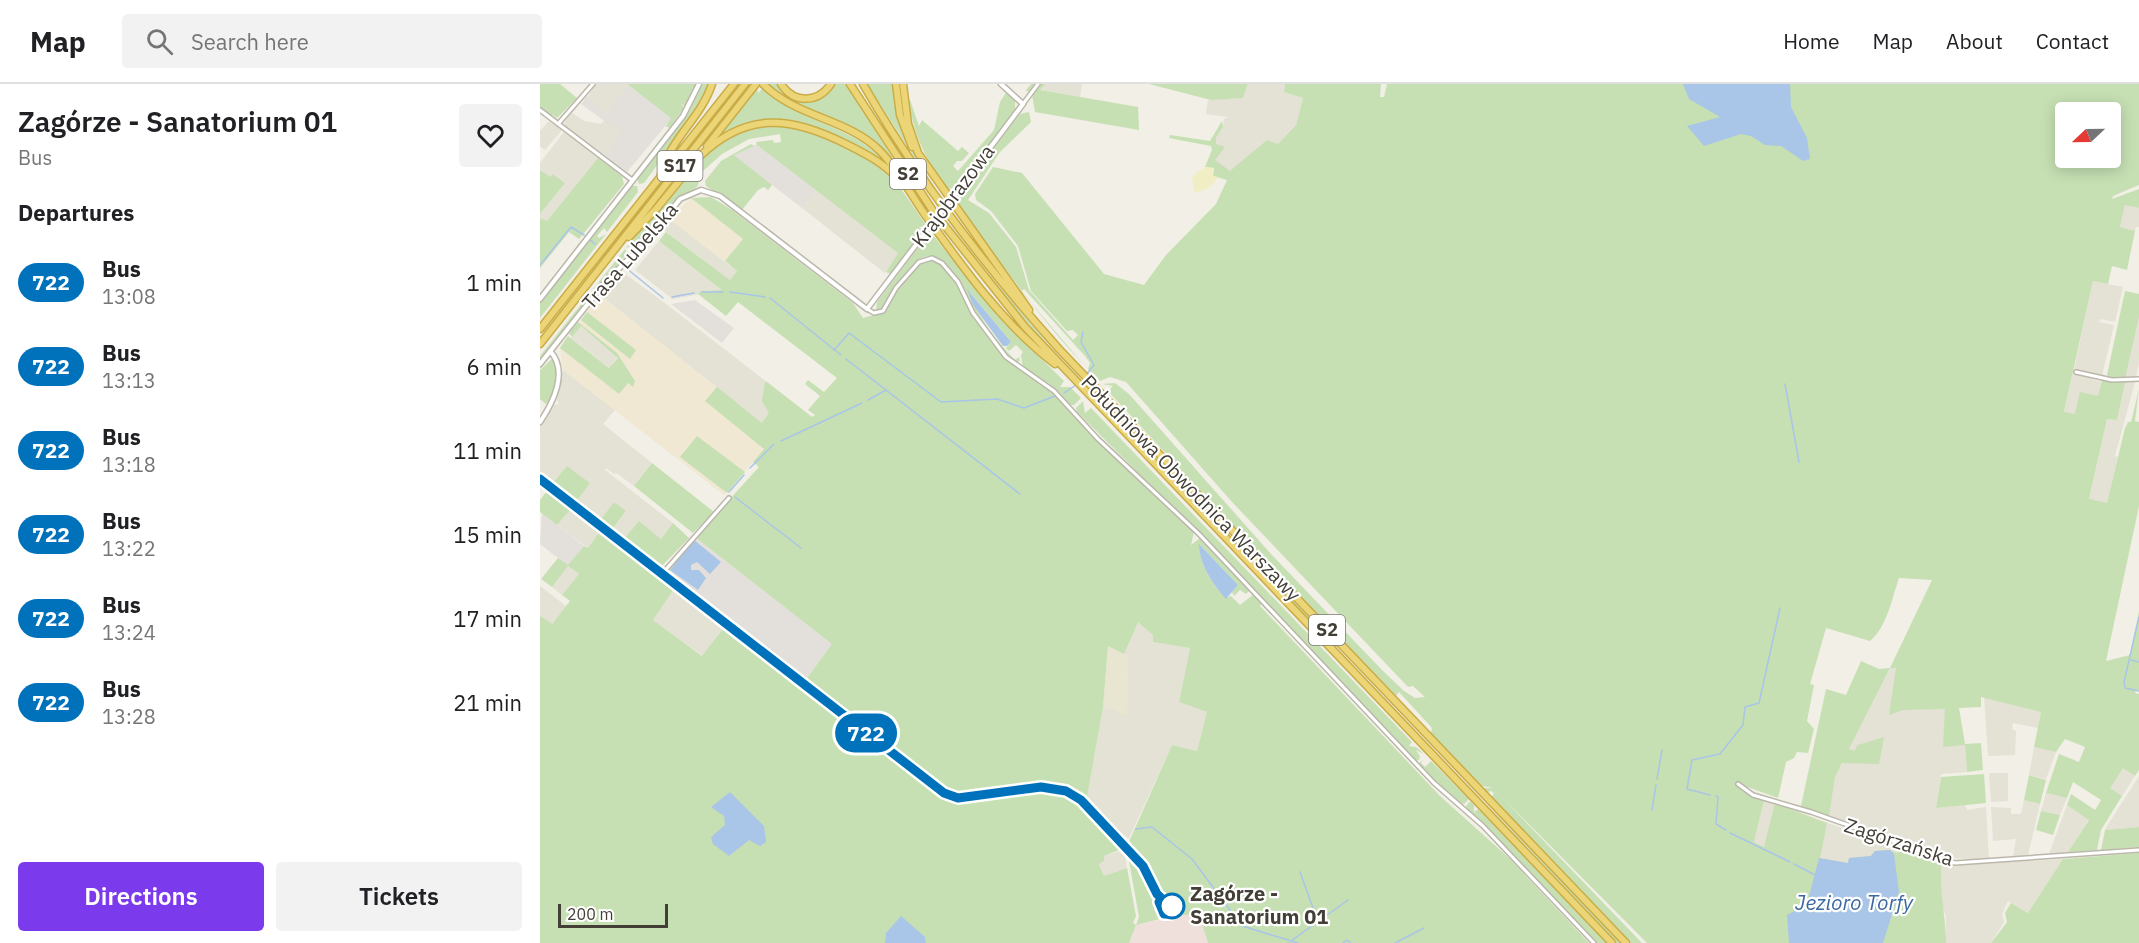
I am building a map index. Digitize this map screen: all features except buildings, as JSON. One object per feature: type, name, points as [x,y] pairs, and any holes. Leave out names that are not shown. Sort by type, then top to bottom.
[{"type":"highway","points":[[660,179],[667,154],[699,111],[712,84]]},
{"type":"highway","name":"S17","points":[[540,329],[660,179],[732,84]]},
{"type":"highway","name":"S17","points":[[540,344],[745,84]]},
{"type":"highway","points":[[615,249],[645,222],[756,84]]},
{"type":"highway","points":[[763,84],[789,105],[863,137],[889,161],[907,189],[988,298],[1021,334],[1070,376]]},
{"type":"highway","points":[[781,84],[790,94],[806,99],[821,95],[831,84]]},
{"type":"highway","name":"Południowa Obwodnica Warszawy","points":[[850,84],[900,163],[970,261],[1075,382],[1612,943]]},
{"type":"highway","name":"Południowa Obwodnica Warszawy","points":[[863,84],[903,149],[952,220],[996,277],[1059,349],[1626,943]]},
{"type":"highway","points":[[896,84],[900,115],[910,144],[1059,349]]},
{"type":"highway","points":[[903,84],[905,110],[913,141],[944,192]]},
{"type":"highway","points":[[699,157],[724,136],[743,127],[765,122],[792,123],[815,129],[873,158],[907,189]]},
{"type":"street","points":[[558,124],[593,84]]},
{"type":"street","points":[[540,299],[683,116],[699,84]]},
{"type":"street","points":[[1001,84],[1023,104]]},
{"type":"street","name":"Krajobrazowa","points":[[867,309],[1038,84]]},
{"type":"street","points":[[540,110],[632,180]]},
{"type":"street","name":"Trasa Lubelska","points":[[540,364],[606,281],[646,242],[679,201],[686,195],[701,190],[712,192],[726,200],[867,309]]},
{"type":"street","points":[[867,309],[877,313],[885,310],[896,288],[922,260],[932,258],[942,263],[955,277],[973,313],[1006,357],[1054,391],[1098,439],[1199,534],[1428,777],[1482,826],[1594,943]]},
{"type":"street","points":[[540,422],[554,397],[559,370],[558,361],[550,351]]},
{"type":"street","points":[[2076,372],[2112,380],[2139,379]]},
{"type":"street","points":[[540,479],[944,793],[958,798],[1041,787],[1066,791],[1081,800],[1143,866],[1164,914],[1174,913],[1174,908],[1157,894]]},
{"type":"street","points":[[661,575],[729,498]]},
{"type":"street","name":"Zagórzańska","points":[[1738,784],[1753,795],[1811,812],[1955,863],[2139,850]]},
{"type":"shaded area","points":[[596,84],[628,85],[606,113],[587,98]]},
{"type":"shaded area","points":[[1046,84],[1082,84],[1080,97],[1040,90]]},
{"type":"shaded area","points":[[1248,84],[1285,84],[1284,92],[1303,98],[1296,125],[1278,144],[1267,140],[1230,172],[1214,160],[1216,138],[1223,127],[1224,119],[1229,117],[1206,114],[1208,100],[1243,98]]},
{"type":"shaded area","points":[[628,85],[672,118],[627,172],[605,155],[621,133],[581,104],[587,96],[606,113]]},
{"type":"shaded area","points":[[572,113],[584,121],[601,124],[605,120],[622,133],[605,155],[565,126],[565,121]]},
{"type":"shaded area","points":[[549,121],[562,130],[545,150],[540,146],[540,131]]},
{"type":"shaded area","points":[[564,132],[598,158],[547,221],[540,218],[540,214],[565,183],[553,174],[550,178],[540,170],[540,163]]},
{"type":"shaded area","points":[[757,144],[817,190],[802,208],[733,155]]},
{"type":"shaded area","points":[[817,190],[898,253],[885,273],[802,208]]},
{"type":"shaded area","points":[[691,198],[743,239],[725,261],[672,221],[674,214]]},
{"type":"shaded area","points":[[2125,205],[2139,208],[2139,227],[2136,227],[2135,231],[2120,227]]},
{"type":"shaded area","points":[[672,221],[737,271],[730,280],[664,230]]},
{"type":"shaded area","points":[[659,241],[723,290],[701,291],[701,294],[673,299],[635,270]]},
{"type":"shaded area","points":[[621,271],[812,417],[762,423],[600,295]]},
{"type":"shaded area","points":[[2093,281],[2123,287],[2115,322],[2100,319],[2099,322],[2114,325],[2102,376],[2074,370]]},
{"type":"shaded area","points":[[600,295],[762,423],[764,449],[724,495],[563,370],[560,348],[619,394],[610,368],[618,355],[578,324]]},
{"type":"shaded area","points":[[695,300],[734,328],[722,343],[671,304]]},
{"type":"shaded area","points":[[2139,317],[2139,363],[2136,377],[2125,379]]},
{"type":"shaded area","points":[[581,326],[618,355],[610,368],[571,338]]},
{"type":"shaded area","points":[[563,370],[615,410],[603,424],[652,463],[634,486],[616,473],[606,468],[605,470],[673,523],[661,539],[639,521],[623,540],[611,531],[626,512],[614,502],[599,522],[576,502],[590,483],[567,466],[553,484],[540,474],[540,426],[553,405],[559,404],[556,398]]},
{"type":"shaded area","points":[[2073,373],[2101,382],[2098,396],[2075,414],[2064,413]]},
{"type":"shaded area","points":[[2125,382],[2135,382],[2115,456],[2118,457],[2107,503],[2089,500],[2107,419],[2117,420]]},
{"type":"shaded area","points":[[571,509],[600,531],[588,548],[557,525]]},
{"type":"shaded area","points":[[542,513],[584,546],[568,566],[540,544]]},
{"type":"shaded area","points":[[695,537],[833,644],[805,681],[665,573]]},
{"type":"shaded area","points":[[568,566],[579,574],[562,595],[552,587]]},
{"type":"shaded area","points":[[540,586],[566,606],[551,625],[540,616]]},
{"type":"shaded area","points":[[674,589],[723,628],[703,656],[653,620]]},
{"type":"shaded area","points":[[1137,621],[1154,635],[1153,642],[1190,648],[1179,702],[1207,712],[1197,751],[1172,745],[1129,838],[1115,832],[1086,803],[1103,707],[1117,710],[1120,715],[1127,715],[1128,656],[1124,654]]},
{"type":"shaded area","points":[[1108,646],[1128,655],[1127,715],[1120,715],[1117,710],[1103,707]]},
{"type":"shaded area","points":[[1890,668],[1896,668],[1903,710],[1945,708],[1965,745],[1967,772],[1941,774],[1936,808],[1965,805],[1967,810],[1986,807],[1989,860],[1953,858],[1829,817],[1835,777]]},
{"type":"shaded area","points":[[1984,697],[2041,712],[2038,728],[2013,723],[2012,729],[2016,731],[2015,755],[1988,756]]},
{"type":"shaded area","points":[[2034,747],[2056,752],[2046,779],[2029,775]]},
{"type":"shaded area","points":[[2123,768],[2135,776],[2122,796],[2109,788]]},
{"type":"shaded area","points":[[1989,773],[2008,773],[2008,801],[1991,802]]},
{"type":"shaded area","points":[[2139,776],[2139,827],[2105,830],[2107,826]]},
{"type":"shaded area","points":[[2046,793],[2067,798],[2060,815],[2041,811]]},
{"type":"shaded area","points":[[1764,800],[1775,803],[1765,848],[1754,842]]},
{"type":"shaded area","points":[[2024,800],[2040,804],[2028,855],[2013,857],[2016,839],[1993,841],[1991,807],[2011,808],[2011,814],[2021,814]]},
{"type":"shaded area","points":[[2067,805],[2089,819],[2068,852],[2049,854]]},
{"type":"shaded area","points":[[1827,823],[1898,846],[1898,854],[1850,858],[1848,863],[1819,858]]},
{"type":"shaded area","points":[[1124,850],[1127,868],[1104,876],[1099,863],[1104,861],[1104,856]]},
{"type":"shaded area","points":[[2063,859],[2028,913],[2008,901],[2002,914],[2004,922],[1991,943],[1946,943],[1946,916],[1941,904],[1939,880],[1942,861],[1954,865]]},
{"type":"shaded area","points":[[1180,915],[1199,915],[1208,943],[1129,943],[1136,925]]},
{"type":"green space","points":[[540,84],[560,84],[577,98],[557,118],[551,116],[540,108]]},
{"type":"green space","points":[[627,84],[696,84],[685,106],[681,104],[684,108],[669,128],[666,126],[671,118]]},
{"type":"green space","points":[[702,84],[711,84],[696,112],[644,183],[639,184],[637,178],[681,122]]},
{"type":"green space","points":[[738,84],[741,84],[617,240],[615,239]]},
{"type":"green space","points":[[757,84],[758,93],[763,88],[792,109],[855,138],[883,160],[820,129],[784,120],[767,119],[749,122],[713,140]]},
{"type":"green space","points":[[766,84],[779,84],[805,101],[824,95],[833,84],[846,84],[897,165],[863,134],[798,107]]},
{"type":"green space","points":[[867,84],[893,84],[896,112],[904,137],[944,203]]},
{"type":"green space","points":[[1031,84],[1046,84],[1040,90],[1138,107],[1139,130],[1035,112],[1032,95],[1026,90]]},
{"type":"green space","points":[[1149,84],[1248,84],[1243,98],[1211,100]]},
{"type":"green space","points":[[1285,84],[1381,84],[1380,97],[1384,97],[1387,84],[2139,84],[2139,185],[2113,196],[2112,199],[2139,189],[2139,208],[2125,205],[2120,227],[2135,231],[2127,270],[2112,266],[2108,284],[2093,281],[2064,412],[2075,414],[2080,392],[2098,396],[2102,380],[2125,382],[2117,420],[2107,419],[2089,499],[2107,503],[2125,428],[2128,422],[2131,422],[2139,389],[2135,421],[2139,422],[2139,506],[2106,661],[2130,655],[2139,611],[2139,690],[2135,693],[2139,694],[2139,770],[2135,776],[2123,768],[2110,788],[2122,796],[2101,830],[2097,850],[2068,852],[2089,820],[2067,805],[2071,794],[2095,810],[2101,800],[2073,782],[2067,798],[2046,793],[2059,754],[2079,762],[2085,747],[2065,739],[2056,752],[2034,747],[2041,712],[1981,697],[1981,707],[1959,708],[1965,744],[1981,743],[1983,770],[1967,772],[1965,745],[1943,747],[1945,709],[1903,710],[1889,715],[1896,668],[1890,668],[1932,580],[1899,578],[1885,620],[1870,641],[1826,628],[1810,684],[1814,685],[1807,721],[1814,729],[1808,753],[1797,752],[1794,758],[1786,762],[1778,798],[1742,785],[1742,791],[1764,800],[1754,842],[1764,847],[1775,803],[1827,823],[1820,858],[1848,863],[1849,858],[1871,856],[1875,851],[1890,850],[1898,854],[1898,846],[1942,861],[1941,882],[1946,943],[1647,943],[1495,790],[1642,943],[1631,943],[1491,797],[1494,794],[1492,791],[1487,792],[1484,788],[1493,788],[1482,786],[1431,733],[1432,728],[1399,692],[1396,696],[1246,540],[1108,391],[1113,386],[1102,384],[1115,383],[1129,394],[1271,554],[1382,670],[1415,698],[1425,697],[1413,686],[1408,687],[1232,502],[1126,382],[1110,377],[1100,381],[1088,369],[1090,363],[1024,289],[1022,291],[954,201],[962,199],[958,195],[1020,114],[1029,112],[1031,122],[1000,152],[968,200],[989,213],[1016,247],[1029,290],[1073,340],[1078,335],[1073,330],[1067,331],[1031,291],[1018,246],[991,211],[976,200],[975,194],[993,167],[1022,173],[1104,274],[1144,285],[1166,255],[1216,204],[1227,180],[1213,176],[1214,168],[1205,167],[1212,150],[1211,146],[1169,138],[1170,135],[1210,141],[1222,121],[1223,127],[1216,138],[1216,144],[1225,147],[1215,160],[1230,171],[1267,140],[1278,144],[1296,125],[1303,98],[1284,92]]},
{"type":"green space","points":[[1007,91],[1015,100],[1015,111],[955,191],[950,188],[950,193],[934,171],[923,150],[908,101],[910,100],[919,126],[922,120],[958,151],[962,147],[969,153],[953,166],[958,171],[994,130],[1000,102]]},
{"type":"green space","points":[[766,125],[795,126],[828,138],[873,161],[899,186],[927,226],[919,227],[923,231],[891,274],[886,272],[898,253],[757,145],[756,142],[773,140],[774,143],[781,142],[780,134],[749,139],[722,154],[703,171],[697,187],[679,198],[632,252],[630,250],[635,244],[626,248],[712,148],[743,130]]},
{"type":"green space","points":[[751,144],[754,146],[734,155],[772,185],[768,190],[764,187],[758,190],[742,210],[706,186],[705,181],[721,161]]},
{"type":"green space","points":[[598,158],[622,176],[624,184],[579,239],[569,232],[540,268],[540,218],[547,221]]},
{"type":"green space","points":[[540,170],[550,177],[553,174],[565,183],[540,214]]},
{"type":"green space","points":[[632,186],[637,186],[638,192],[607,232],[604,228],[597,236],[599,238],[606,234],[540,318],[540,301]]},
{"type":"green space","points":[[711,197],[732,210],[853,303],[863,318],[885,312],[897,290],[915,268],[928,260],[939,263],[954,280],[974,319],[1007,360],[1048,387],[1104,447],[1194,532],[1191,545],[1200,538],[1250,590],[1246,594],[1240,590],[1234,596],[1232,592],[1238,585],[1200,545],[1202,560],[1208,574],[1226,598],[1231,596],[1240,605],[1254,594],[1262,603],[1260,606],[1440,796],[1509,858],[1589,943],[1208,943],[1199,915],[1180,915],[1163,897],[1150,871],[1128,844],[1172,745],[1197,751],[1207,712],[1179,702],[1190,648],[1153,642],[1153,635],[1138,622],[1124,654],[1108,646],[1103,707],[1086,803],[1070,791],[1054,785],[1037,784],[970,795],[953,794],[805,681],[832,644],[695,537],[759,467],[753,462],[764,449],[705,401],[717,387],[762,423],[769,413],[762,401],[765,382],[767,382],[812,417],[815,415],[808,410],[820,396],[805,384],[808,380],[824,392],[837,378],[738,302],[726,316],[698,294],[701,291],[722,290],[659,241],[666,232],[730,280],[737,271],[725,261],[743,239],[691,198]]},
{"type":"green space","points":[[943,215],[988,273],[1075,376],[1005,298]]},
{"type":"green space","points":[[932,234],[997,315],[1064,381],[1060,387],[1070,387],[1081,398],[1074,405],[1070,405],[1051,385],[1023,368],[1021,355],[1023,352],[1016,345],[1009,351],[1006,348],[1011,342],[969,291],[988,328],[1015,360],[1019,357],[1020,361],[1015,362],[1005,352],[979,319],[952,271],[937,258],[929,256],[912,265],[888,301],[876,311],[877,302],[927,236],[932,239]]},
{"type":"green space","points":[[625,249],[627,253],[631,252],[622,259],[540,361],[540,356]]},
{"type":"green space","points":[[2125,291],[2139,294],[2139,317],[2125,379],[2110,378],[2107,375]]},
{"type":"green space","points":[[1032,304],[1083,364],[1065,345]]},
{"type":"green space","points":[[587,312],[636,350],[630,359],[581,320]]},
{"type":"green space","points":[[578,322],[617,353],[635,381],[633,387],[628,383],[619,394],[560,348],[568,336],[609,368],[618,358],[581,326],[572,337],[569,333]]},
{"type":"green space","points":[[553,358],[556,370],[555,382],[546,404],[540,399],[540,370]]},
{"type":"green space","points":[[1098,397],[1337,646],[1336,648],[1096,398]]},
{"type":"green space","points":[[1083,401],[1085,413],[1091,408],[1412,742],[1409,746],[1416,747],[1424,754],[1416,750],[1420,756],[1419,760],[1415,761],[1233,567],[1077,412],[1076,408]]},
{"type":"green space","points":[[697,436],[745,472],[727,493],[680,457]]},
{"type":"green space","points":[[652,463],[714,512],[693,533],[634,486]]},
{"type":"green space","points":[[567,466],[590,483],[576,502],[553,483]]},
{"type":"green space","points":[[547,491],[571,509],[557,525],[540,512],[540,500]]},
{"type":"green space","points":[[614,502],[626,511],[611,531],[599,522]]},
{"type":"green space","points":[[639,521],[661,539],[673,523],[689,538],[660,568],[623,540]]},
{"type":"green space","points":[[600,531],[658,576],[660,582],[663,580],[674,589],[653,620],[702,656],[725,626],[948,798],[971,800],[1040,791],[1056,792],[1081,805],[1124,848],[1104,856],[1104,861],[1099,864],[1104,876],[1127,868],[1136,916],[1133,923],[1136,925],[1129,943],[540,943],[540,616],[552,624],[570,601],[562,595],[579,574],[568,566],[552,587],[541,579],[558,558],[568,565],[584,546],[588,548]]},
{"type":"green space","points":[[1861,661],[1879,669],[1890,668],[1849,749],[1854,751],[1858,745],[1884,737],[1879,764],[1842,763],[1835,777],[1829,817],[1801,806],[1826,689],[1846,695]]},
{"type":"green space","points":[[1423,760],[1421,763],[1425,767],[1431,761],[1469,799],[1464,804],[1460,803],[1420,767],[1419,763]]},
{"type":"green space","points":[[1984,774],[1986,803],[1936,808],[1941,777]]},
{"type":"green space","points":[[2029,775],[2046,780],[2040,804],[2024,800]]},
{"type":"green space","points":[[1483,800],[1621,943],[1617,943]]},
{"type":"green space","points":[[1470,801],[1474,805],[1474,812],[1478,809],[1607,943],[1597,943],[1467,810],[1466,806]]},
{"type":"green space","points":[[2041,811],[2060,815],[2053,835],[2036,830]]},
{"type":"green space","points":[[2139,827],[2139,847],[2101,850],[2105,830]]},
{"type":"green space","points":[[1127,850],[1143,868],[1158,903],[1155,904],[1164,918],[1136,925],[1139,917]]},
{"type":"green space","points":[[2139,853],[2139,943],[1991,943],[2007,922],[2005,913],[2011,903],[2028,913],[2063,859]]},
{"type":"sand","points":[[1205,167],[1214,168],[1213,176],[1218,177],[1208,188],[1194,192],[1192,176]]},
{"type":"water","points":[[1683,84],[1790,84],[1791,107],[1807,138],[1810,159],[1803,161],[1781,146],[1765,145],[1751,136],[1741,134],[1704,146],[1687,126],[1720,117],[1689,99]]},
{"type":"water","points":[[967,289],[1011,342],[1007,346],[1003,346],[973,305]]},
{"type":"water","points":[[694,540],[721,562],[710,574],[697,562],[691,565],[691,570],[699,570],[706,578],[698,590],[670,570]]},
{"type":"water","points":[[1199,544],[1238,585],[1226,599],[1208,574]]},
{"type":"water","points":[[730,792],[764,826],[766,842],[760,846],[749,840],[729,856],[713,844],[711,837],[725,825],[724,816],[711,807]]},
{"type":"water","name":"Jezioro Torfy","points":[[1890,850],[1894,854],[1899,892],[1883,943],[1789,943],[1787,915],[1807,904],[1819,858],[1848,863],[1849,858],[1871,856],[1875,851]]},
{"type":"water","points":[[901,916],[925,937],[926,943],[885,943],[886,933]]},
{"type":"waterway","points":[[540,265],[571,227],[584,235]]},
{"type":"waterway","points":[[589,239],[595,244]]},
{"type":"waterway","points":[[626,268],[663,298]]},
{"type":"waterway","points":[[702,292],[723,292]]},
{"type":"waterway","points":[[730,292],[765,297]]},
{"type":"waterway","points":[[672,297],[694,293]]},
{"type":"waterway","points":[[770,298],[841,355]]},
{"type":"waterway","points":[[1083,332],[1081,342],[1094,365],[1086,375]]},
{"type":"waterway","points":[[834,350],[849,333],[941,402],[997,399],[1024,408],[1055,396]]},
{"type":"waterway","points":[[846,359],[1020,494]]},
{"type":"waterway","points":[[1785,384],[1799,462]]},
{"type":"waterway","points":[[1064,393],[1076,385]]},
{"type":"waterway","points":[[868,400],[886,390]]},
{"type":"waterway","points":[[781,441],[862,403]]},
{"type":"waterway","points":[[750,468],[774,444]]},
{"type":"waterway","points":[[729,492],[744,475]]},
{"type":"waterway","points":[[735,497],[801,548]]},
{"type":"waterway","points":[[1710,795],[1687,789],[1692,760],[1720,754],[1743,725],[1745,707],[1759,703],[1780,608]]},
{"type":"waterway","points":[[2139,617],[2124,682],[2125,688],[2139,691]]},
{"type":"waterway","points":[[2131,660],[2139,662]]},
{"type":"waterway","points":[[1657,779],[1662,750]]},
{"type":"waterway","points":[[1652,810],[1656,785]]},
{"type":"waterway","points":[[1716,796],[1718,797],[1716,824],[1726,830]]},
{"type":"waterway","points":[[1136,829],[1152,827],[1192,859],[1242,926],[1298,943]]},
{"type":"waterway","points":[[1730,833],[1790,862]]},
{"type":"waterway","points":[[1794,864],[1815,875]]},
{"type":"waterway","points":[[1300,872],[1318,922]]},
{"type":"waterway","points":[[1288,943],[1348,900]]},
{"type":"waterway","points":[[1395,943],[1424,928]]},
{"type":"waterway","points":[[1343,943],[1347,940],[1351,943]]},
{"type":"bus line","name":"722","points":[[540,479],[944,793],[958,798],[1026,788],[1054,787],[1081,800],[1149,873],[1157,894],[1174,908],[1174,913],[1164,914],[1159,902]]},
{"type":"place","name":"Zagórze - Sanatorium 01","points":[[1172,906]]}]
